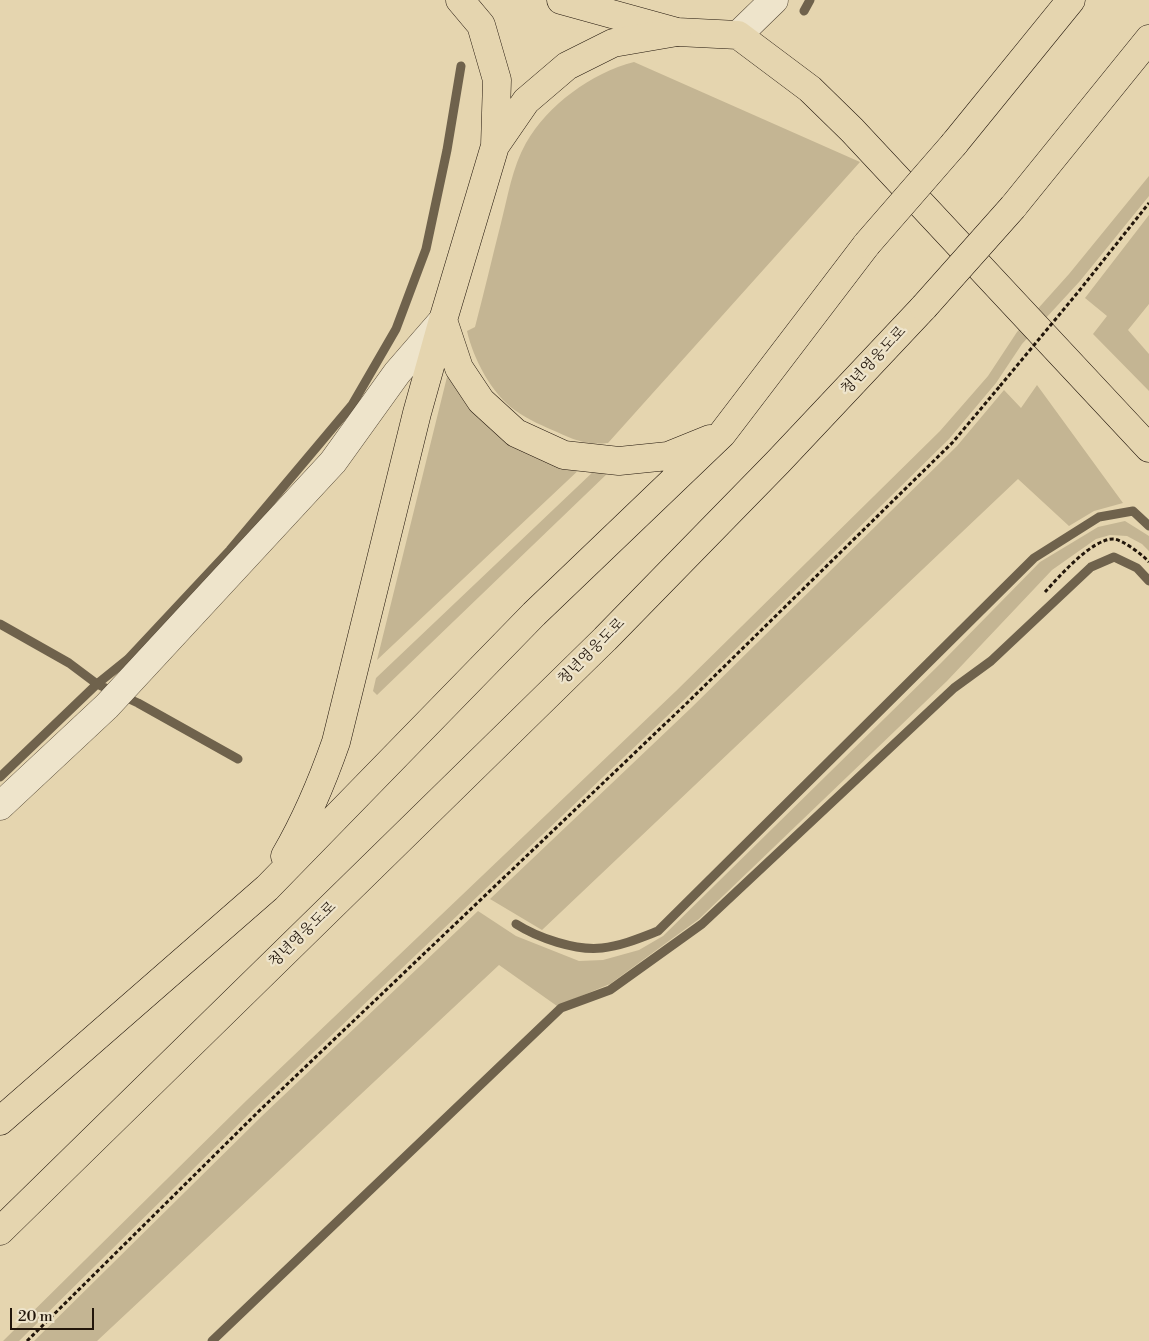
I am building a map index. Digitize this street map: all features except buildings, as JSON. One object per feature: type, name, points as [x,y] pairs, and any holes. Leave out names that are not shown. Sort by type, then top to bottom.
[{"type":"main road","points":[[267,888],[299,832],[320,786],[336,742],[417,413],[495,146],[497,80],[480,25],[460,0]]},
{"type":"main road","points":[[560,0],[677,32],[738,35],[810,89],[852,130],[1149,448]]},
{"type":"main road","points":[[0,1121],[267,888],[534,614],[722,434],[867,244],[954,144],[1071,0]]},
{"type":"main road","points":[[495,146],[526,101],[567,66],[614,43],[677,32]]},
{"type":"main road","name":"청년영웅도로","points":[[0,1231],[606,639],[778,462],[924,307],[1013,207],[1144,50]]},
{"type":"main road","points":[[443,320],[459,368],[481,401],[516,433],[564,455],[619,461],[668,456],[722,434]]},
{"type":"street","points":[[738,35],[774,0]]},
{"type":"street","points":[[0,806],[107,706],[129,680],[333,462],[397,373],[443,320]]},
{"type":"path","points":[[27,1341],[258,1112],[687,703],[953,442],[1079,291],[1149,203]]},
{"type":"path","points":[[1045,592],[1074,562],[1100,542],[1114,539],[1140,552],[1149,562]]},
{"type":"shaded area","points":[[634,62],[860,162],[608,443],[587,443],[570,438],[536,423],[507,404],[499,396],[485,375],[474,353],[467,331],[475,327],[511,182],[517,162],[526,143],[546,116],[572,92],[602,74]]},
{"type":"shaded area","points":[[1149,176],[1149,196],[1080,281],[1022,344],[996,383],[949,439],[684,700],[254,1109],[19,1341],[3,1341],[247,1100],[676,691],[940,431],[988,376],[1017,332],[1069,274]]},
{"type":"shaded area","points":[[1149,215],[1149,304],[1128,330],[1149,354],[1149,391],[1093,334],[1107,316],[1085,298]]},
{"type":"shaded area","points":[[451,371],[583,466],[377,660],[447,377]]},
{"type":"shaded area","points":[[1037,385],[1123,503],[1094,511],[1069,526],[1018,479],[542,930],[490,899],[691,708],[957,446],[1004,390],[1021,408]]},
{"type":"shaded area","points":[[595,470],[610,471],[377,695],[373,691],[376,678]]},
{"type":"shaded area","points":[[1125,521],[1149,536],[1149,551],[1142,544],[1127,536],[1110,535],[1096,539],[1052,570],[947,681],[699,919],[610,984],[557,1006],[499,965],[97,1341],[34,1341],[262,1116],[478,911],[516,936],[579,961],[603,960],[639,950],[663,936],[941,663],[1040,562],[1098,527]]},
{"type":"waterway","points":[[804,11],[810,0]]},
{"type":"waterway","points":[[0,777],[97,684],[128,659],[230,550],[352,405],[396,329],[426,249],[447,150],[461,66]]},
{"type":"waterway","points":[[516,924],[546,939],[592,948],[616,945],[658,931],[1034,558],[1099,517],[1133,511],[1149,526]]},
{"type":"waterway","points":[[212,1341],[561,1008],[610,990],[702,924],[954,688],[991,661],[1091,567],[1114,557],[1137,568],[1149,581]]},
{"type":"waterway","points":[[0,624],[69,663],[97,684],[138,703],[238,759]]}]
